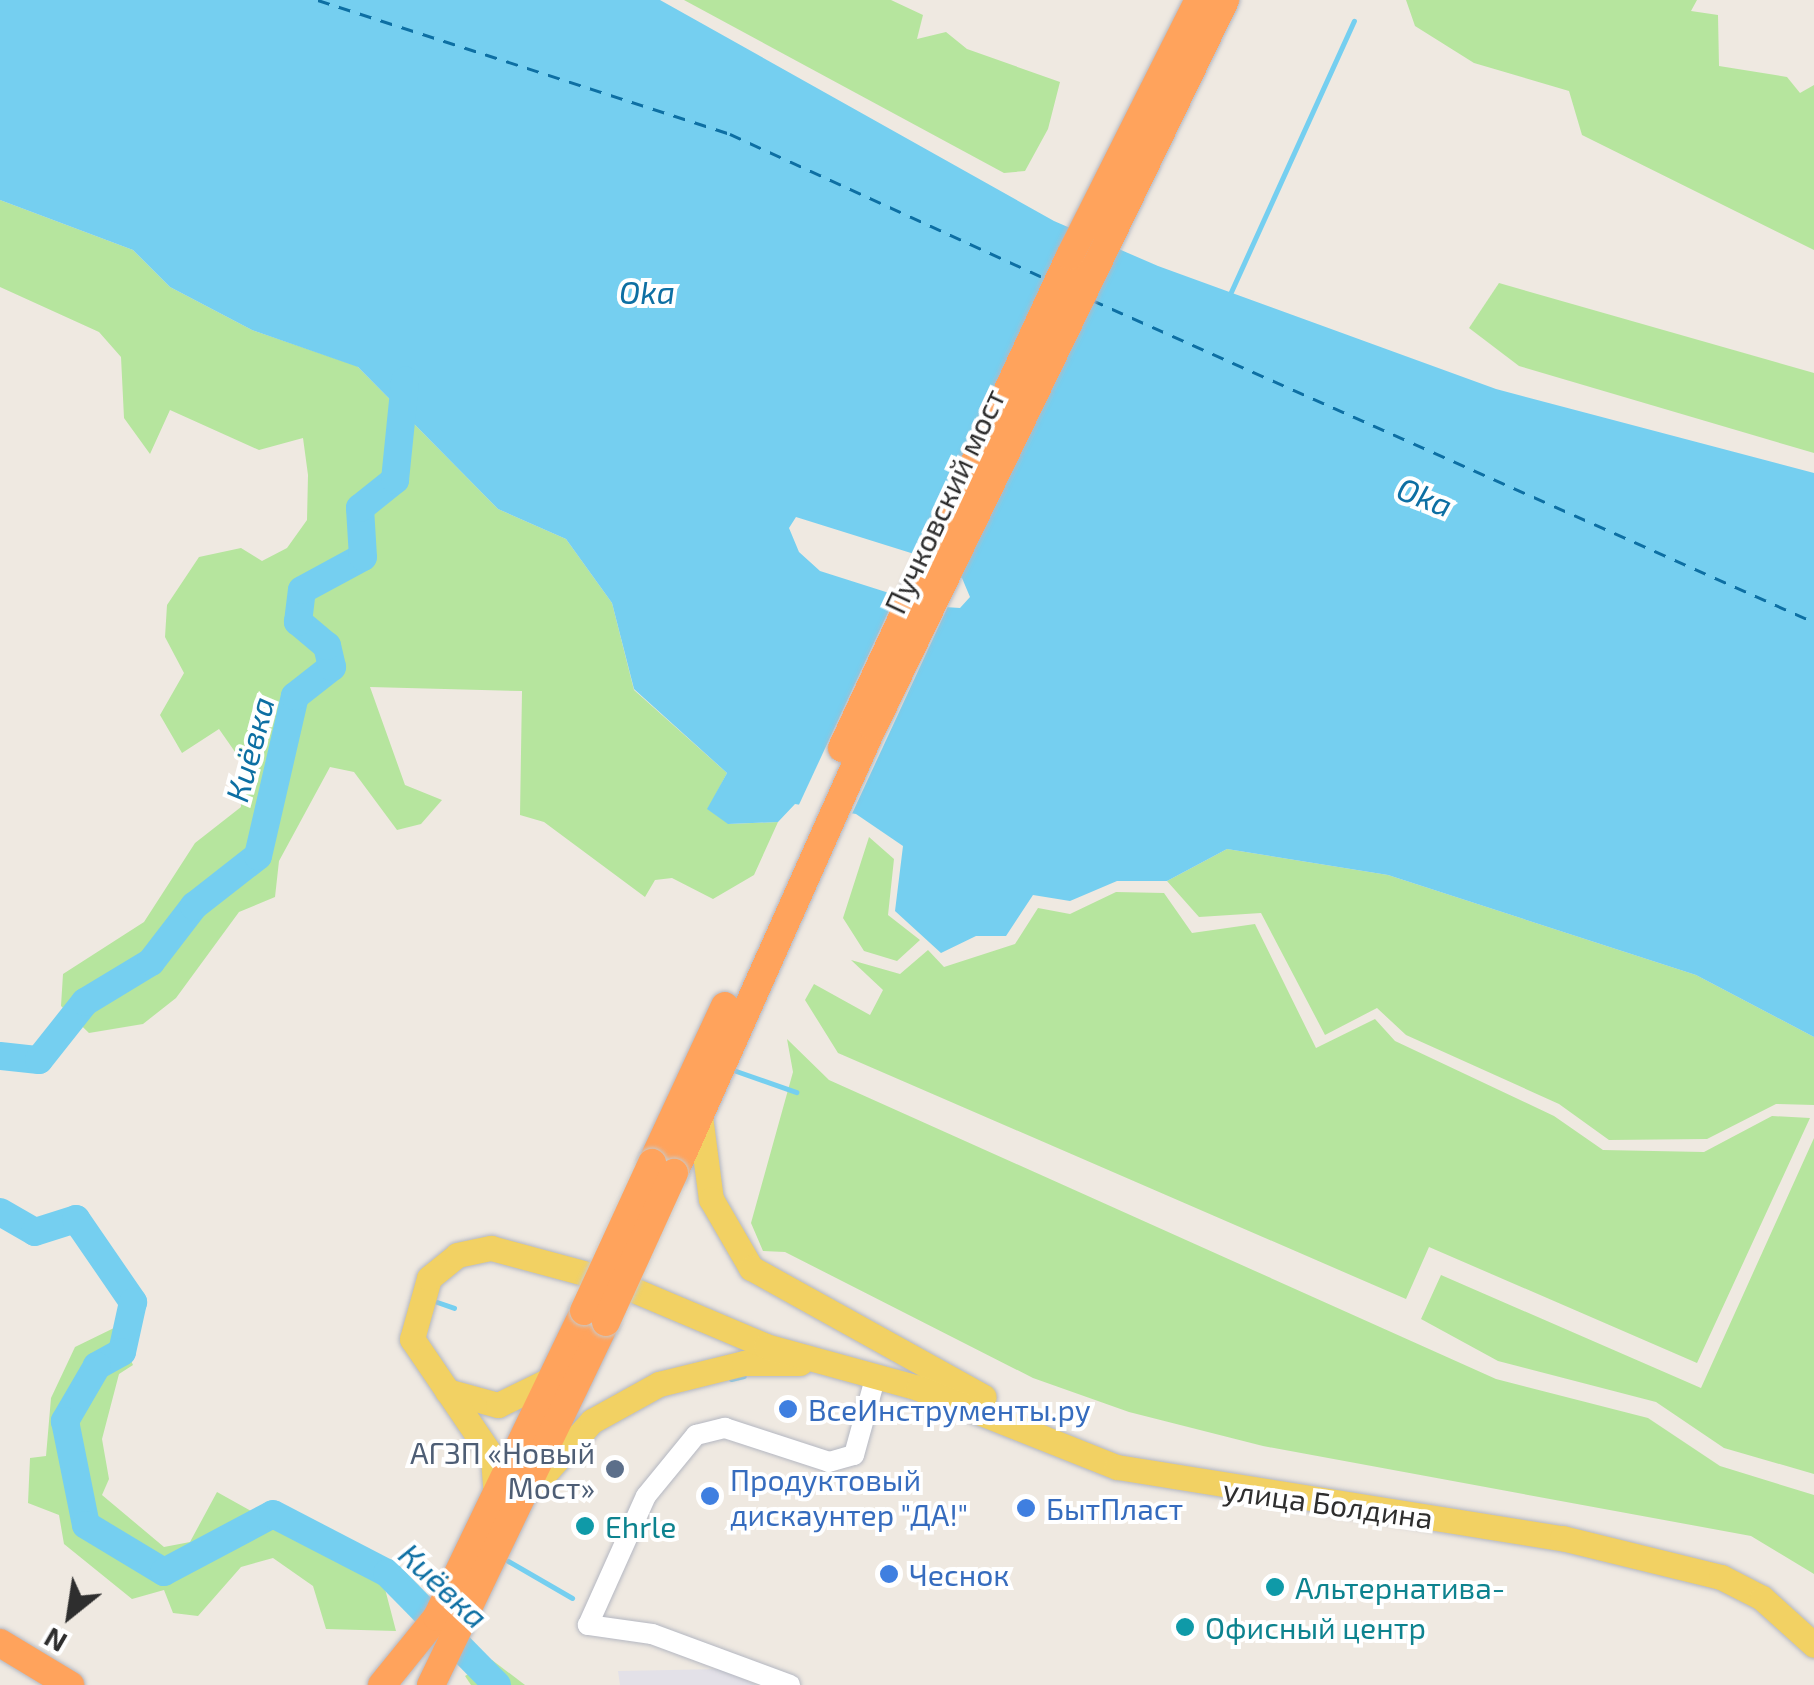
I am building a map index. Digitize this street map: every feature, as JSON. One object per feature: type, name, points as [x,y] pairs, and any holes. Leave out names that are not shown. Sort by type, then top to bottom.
[{"type":"highway","name":"Пучковский мост","points":[[724,1032],[1070,256],[1200,0]]},
{"type":"highway","name":"Пучковский мост","points":[[724,1032],[1082,284],[1225,0]]},
{"type":"highway","points":[[663,1168],[700,1116],[724,1032]]},
{"type":"highway","points":[[382,1685],[429,1630],[506,1502],[724,1032]]},
{"type":"highway","points":[[431,1685],[553,1378],[595,1316]]},
{"type":"highway","points":[[0,1643],[70,1685]]},
{"type":"main road","points":[[700,1116],[712,1200],[735,1249],[782,1292],[1060,1443]]},
{"type":"main road","points":[[491,1248],[610,1280],[766,1346],[833,1363],[744,1363],[659,1384],[592,1421],[506,1502],[493,1458],[438,1388],[412,1339],[415,1305],[442,1264],[491,1248]]},
{"type":"main road","name":"улица Болдина","points":[[833,1363],[1171,1482],[1562,1538],[1694,1570],[1762,1598],[1814,1645]]},
{"type":"main road","points":[[438,1388],[498,1405],[553,1378]]},
{"type":"street","points":[[790,1685],[652,1634],[588,1625],[646,1496],[696,1434],[725,1428],[829,1462],[854,1455],[876,1375]]},
{"type":"shaded area","points":[[722,1669],[756,1685],[620,1685],[618,1671]]},
{"type":"green space","points":[[684,0],[891,0],[923,15],[917,39],[946,32],[967,49],[1060,82],[1048,129],[1025,171],[1004,173]]},
{"type":"green space","points":[[1406,0],[1697,0],[1691,11],[1718,15],[1719,66],[1787,77],[1800,93],[1814,85],[1814,250],[1582,135],[1569,91],[1474,63],[1415,26]]},
{"type":"green space","points":[[0,200],[133,250],[170,287],[252,330],[357,366],[498,509],[566,539],[612,603],[634,690],[727,773],[708,809],[729,824],[778,822],[754,875],[713,899],[672,878],[655,880],[645,897],[544,822],[520,815],[522,691],[370,687],[405,785],[442,800],[421,824],[397,830],[354,772],[330,767],[279,861],[275,897],[239,912],[176,998],[143,1024],[89,1033],[61,1006],[63,974],[144,922],[195,843],[241,807],[240,759],[219,729],[182,753],[160,715],[184,673],[165,637],[167,605],[199,557],[241,548],[262,561],[287,548],[307,520],[308,475],[303,438],[259,450],[170,410],[150,454],[124,418],[121,357],[99,332],[0,287]]},
{"type":"green space","points":[[1499,283],[1814,373],[1814,453],[1519,366],[1469,328]]},
{"type":"green space","points":[[869,837],[894,859],[888,915],[920,940],[897,961],[864,951],[843,918]]},
{"type":"green space","points":[[1227,849],[1388,875],[1696,975],[1814,1037],[1814,1105],[1776,1104],[1707,1139],[1609,1140],[1559,1104],[1406,1035],[1377,1008],[1325,1035],[1261,913],[1199,917],[1167,881]]},
{"type":"green space","points":[[1116,892],[1164,893],[1192,933],[1255,924],[1316,1048],[1375,1019],[1395,1041],[1554,1116],[1603,1150],[1704,1152],[1772,1116],[1810,1118],[1697,1363],[1429,1247],[1406,1299],[838,1053],[805,1000],[814,984],[870,1015],[883,990],[851,960],[900,974],[928,950],[944,967],[1015,944],[1038,908],[1070,914]]},
{"type":"green space","points":[[787,1039],[829,1080],[1496,1379],[1648,1418],[1720,1466],[1814,1495],[1814,1574],[1751,1536],[1263,1446],[1129,1412],[1033,1378],[785,1252],[763,1251],[751,1223],[793,1072]]},
{"type":"green space","points":[[1814,1138],[1814,1474],[1724,1448],[1656,1402],[1498,1361],[1421,1319],[1441,1275],[1701,1388]]},
{"type":"green space","points":[[116,1327],[133,1365],[119,1374],[102,1439],[109,1479],[102,1495],[164,1547],[190,1542],[217,1492],[384,1585],[396,1631],[326,1629],[313,1586],[273,1558],[241,1567],[198,1616],[173,1613],[164,1590],[132,1599],[64,1544],[59,1515],[28,1503],[30,1458],[46,1456],[51,1398],[75,1347]]},
{"type":"green space","points":[[492,1660],[525,1685],[471,1685],[465,1676]]},
{"type":"water","name":"Oka","points":[[0,0],[660,0],[1054,221],[1158,266],[1496,389],[1814,473],[1814,1037],[1696,975],[1388,875],[1227,849],[1167,881],[1117,881],[1070,901],[1033,895],[1006,936],[976,936],[941,953],[895,911],[903,846],[856,814],[795,804],[778,822],[728,824],[707,809],[727,773],[634,689],[612,603],[566,539],[498,509],[358,367],[252,330],[170,287],[133,250],[0,200]],"holes":[[[796,517],[927,558],[962,578],[970,597],[960,608],[930,606],[820,571],[799,552],[789,528]]]},
{"type":"pier","points":[[897,593],[950,602],[850,818],[797,809]]},
{"type":"waterway","points":[[1230,294],[1354,21]]},
{"type":"waterway","name":"Киёвка","points":[[0,1056],[39,1060],[85,1002],[151,962],[194,906],[258,856],[295,696],[332,667],[327,646],[298,622],[302,590],[363,557],[360,508],[395,480],[405,381]]},
{"type":"waterway","points":[[736,1071],[796,1092]]},
{"type":"waterway","name":"Киёвка","points":[[0,1212],[35,1232],[76,1219],[133,1302],[122,1352],[97,1366],[65,1421],[86,1525],[164,1572],[273,1514],[387,1573],[497,1685]]},
{"type":"waterway","points":[[437,1302],[454,1308]]},
{"type":"waterway","points":[[731,1379],[744,1376]]},
{"type":"waterway","points":[[508,1561],[572,1598]]},
{"type":"ferry route","points":[[318,0],[730,134],[1044,278]]},
{"type":"ferry route","points":[[1092,300],[1814,622]]},
{"type":"place","name":"ВсеИнструменты.ру","points":[[788,1409]]},
{"type":"place","name":"АГЗП «Новый Мост»","points":[[615,1469]]},
{"type":"place","name":"Продуктовый дискаунтер \"ДА!\"","points":[[710,1496]]},
{"type":"place","name":"БытПласт","points":[[1026,1508]]},
{"type":"place","name":"Ehrle","points":[[585,1526]]},
{"type":"place","name":"Чеснок","points":[[889,1574]]},
{"type":"place","name":"Альтернатива-","points":[[1275,1587]]},
{"type":"place","name":"Офисный центр","points":[[1185,1627]]}]
